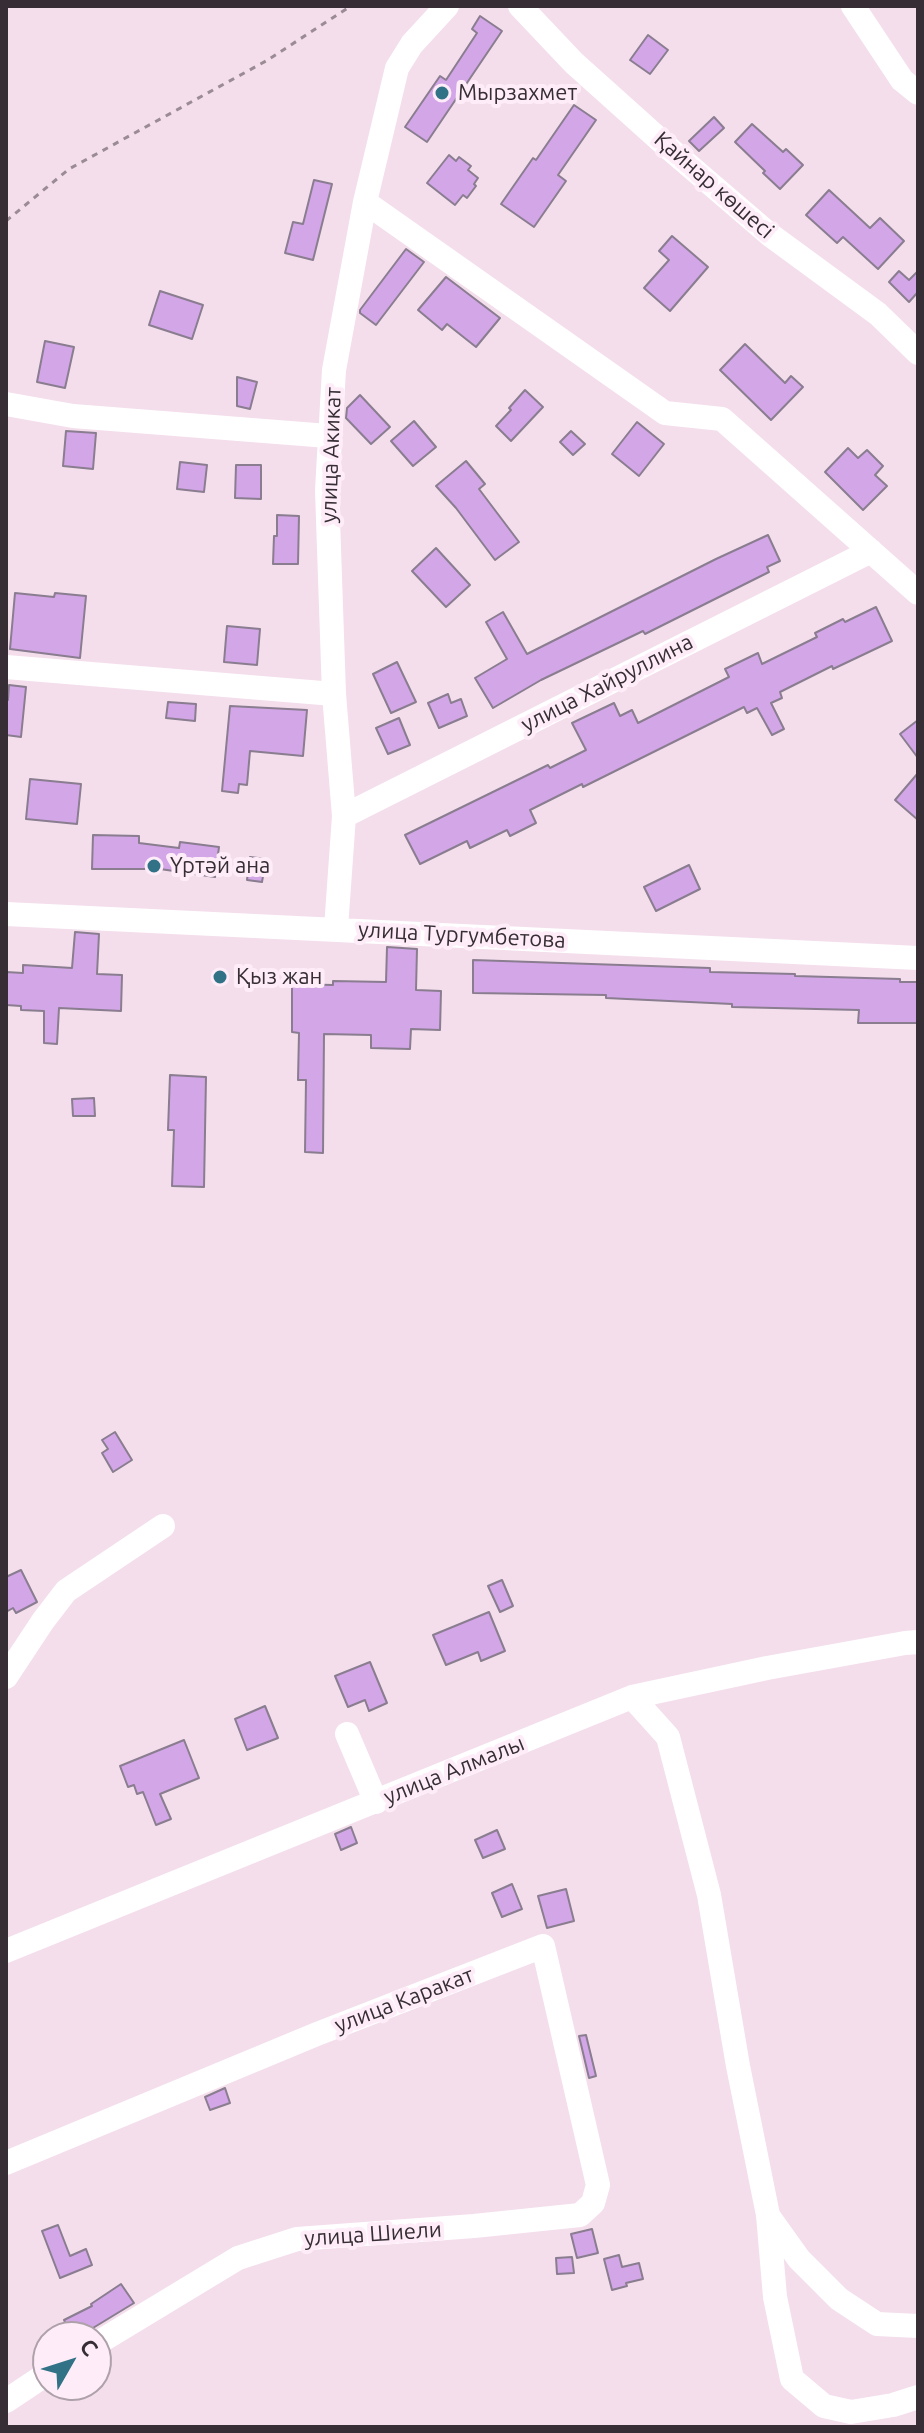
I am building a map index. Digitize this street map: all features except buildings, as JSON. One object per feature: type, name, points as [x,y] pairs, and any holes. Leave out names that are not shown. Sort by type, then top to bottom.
[{"type":"street","name":"улица Акикат","points":[[336,928],[344,816],[334,694],[327,490],[334,370],[365,202],[397,68],[412,44],[447,6]]},
{"type":"street","name":"Қайнар көшесі","points":[[520,6],[574,63],[671,150],[769,234],[878,314],[918,353]]},
{"type":"street","points":[[853,6],[902,80],[918,93]]},
{"type":"street","points":[[365,202],[665,413],[722,419],[918,593]]},
{"type":"street","points":[[6,404],[73,416],[328,436]]},
{"type":"street","name":"улица Хайруллина","points":[[344,816],[871,551]]},
{"type":"street","points":[[6,667],[334,694]]},
{"type":"street","name":"улица Тургумбетова","points":[[6,914],[918,958]]},
{"type":"street","points":[[6,1677],[66,1591],[163,1526]]},
{"type":"street","name":"улица Алмалы","points":[[6,1951],[632,1697],[767,1668],[918,1642]]},
{"type":"street","points":[[632,1697],[668,1737],[709,1895],[738,2066],[768,2215],[775,2297],[792,2379],[824,2406],[851,2412],[918,2397]]},
{"type":"street","points":[[347,1734],[376,1802]]},
{"type":"street","name":"улица Каракат","points":[[6,2163],[317,2034],[543,1946],[598,2185],[593,2203],[580,2215]]},
{"type":"street","name":"улица Шиели","points":[[112,2334],[238,2258],[297,2239],[580,2215]]},
{"type":"street","points":[[768,2215],[799,2259],[839,2299],[877,2324],[918,2326]]},
{"type":"street","points":[[6,2401],[32,2384]]},
{"type":"path","points":[[6,221],[69,169],[266,61],[351,6]]},
{"type":"place","name":"Мырзахмет","points":[[442,93]]},
{"type":"place","name":"Үртәй ана","points":[[154,866]]},
{"type":"place","name":"Қыз жан","points":[[220,977]]}]
